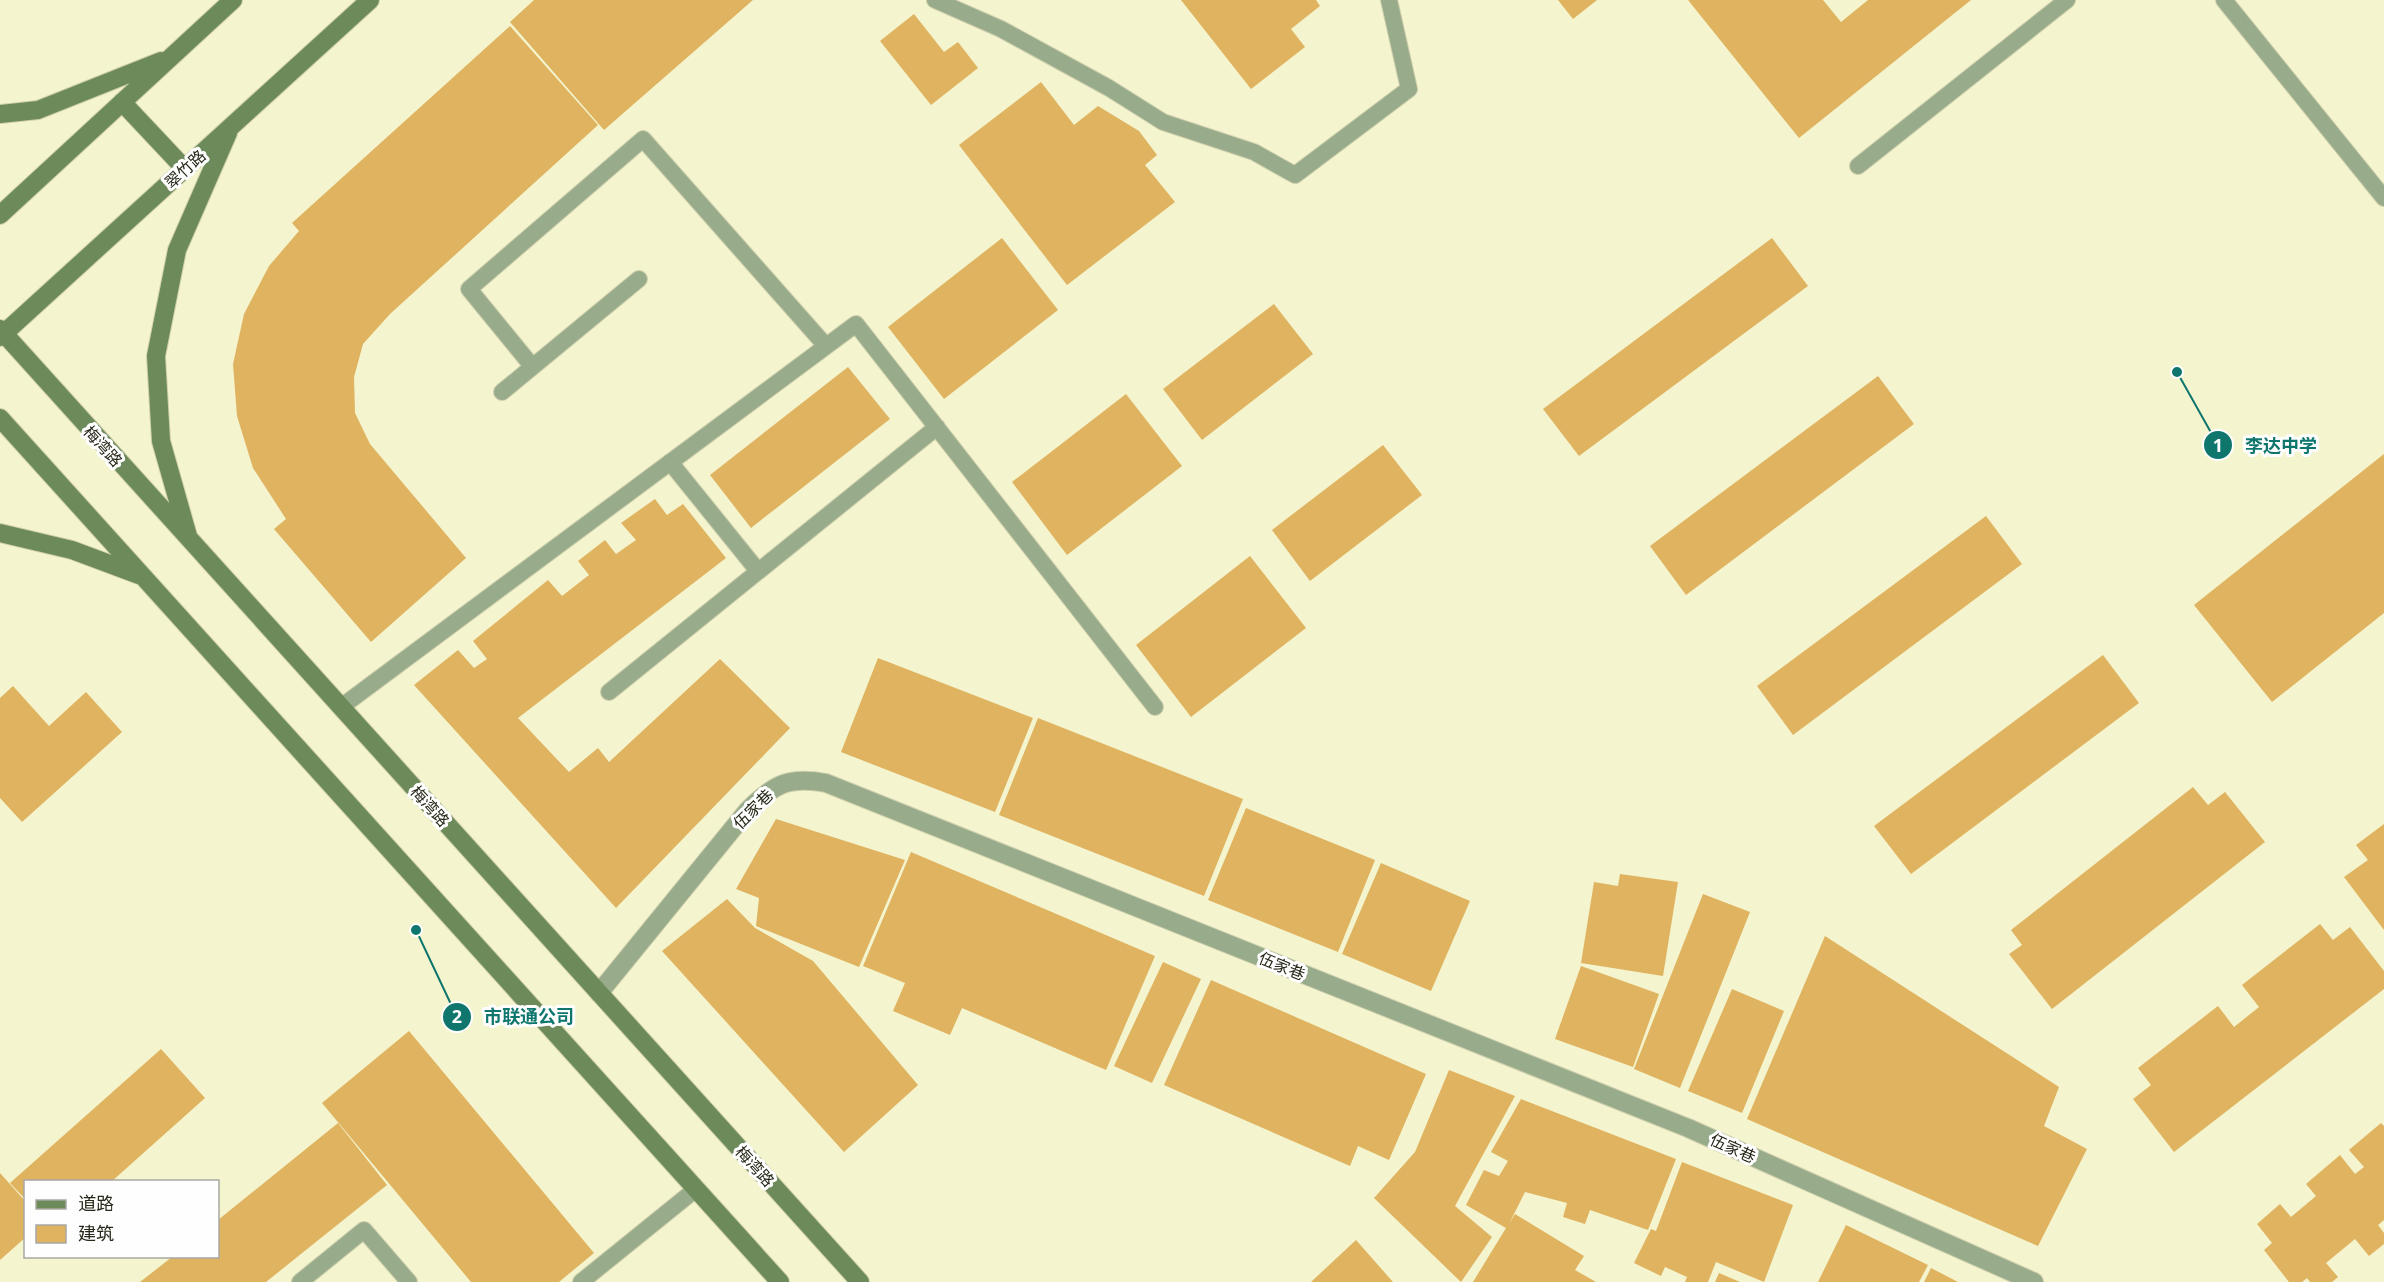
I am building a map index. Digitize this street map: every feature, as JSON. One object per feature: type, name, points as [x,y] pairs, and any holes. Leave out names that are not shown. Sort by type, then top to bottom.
[{"type":"street","points":[[0,214],[233,0]]},
{"type":"street","name":"翠竹路","points":[[1,333],[370,0]]},
{"type":"street","points":[[0,114],[38,110],[171,57]]},
{"type":"street","points":[[122,102],[185,169]]},
{"type":"street","points":[[189,540],[161,441],[156,356],[177,250],[230,128]]},
{"type":"street","name":"梅湾路","points":[[1,333],[860,1282]]},
{"type":"street","points":[[0,418],[780,1282]]},
{"type":"street","points":[[0,533],[72,550],[143,577]]},
{"type":"street","name":"伍家巷","points":[[599,993],[748,810],[765,793],[783,782],[805,779],[826,783],[1688,1128],[1990,1260],[2034,1282]]},
{"type":"lane","points":[[935,0],[1001,29],[1109,88],[1163,122],[1254,152],[1295,175],[1409,89],[1389,0]]},
{"type":"lane","points":[[1858,166],[2067,0]]},
{"type":"lane","points":[[2224,0],[2384,198]]},
{"type":"lane","points":[[532,366],[468,289],[643,139],[826,346]]},
{"type":"lane","points":[[502,392],[639,279]]},
{"type":"lane","points":[[340,707],[856,324],[1155,707]]},
{"type":"lane","points":[[609,692],[937,427]]},
{"type":"lane","points":[[670,462],[758,571]]},
{"type":"lane","points":[[581,1282],[696,1189]]},
{"type":"lane","points":[[300,1282],[364,1230],[409,1282]]},
{"type":"building","points":[[534,0],[753,0],[604,130],[510,22]]},
{"type":"building","points":[[1181,0],[1316,0],[1320,6],[1291,29],[1305,47],[1251,89]]},
{"type":"building","points":[[1558,0],[1597,0],[1573,19]]},
{"type":"building","points":[[1688,0],[1823,0],[1841,22],[1868,0],[1971,0],[1799,138]]},
{"type":"building","points":[[914,14],[944,52],[958,42],[978,68],[931,105],[880,41]]},
{"type":"building","points":[[510,26],[598,125],[390,314],[363,344],[354,377],[355,413],[370,444],[466,558],[371,642],[274,529],[286,519],[253,468],[237,416],[233,364],[244,314],[269,266],[299,231],[292,223]]},
{"type":"building","points":[[1041,82],[1074,125],[1098,106],[1139,131],[1157,155],[1145,165],[1175,202],[1067,285],[959,145]]},
{"type":"building","points":[[1002,238],[1058,310],[944,399],[888,327]]},
{"type":"building","points":[[1772,238],[1808,286],[1579,456],[1543,409]]},
{"type":"building","points":[[1274,304],[1313,354],[1202,440],[1163,389]]},
{"type":"building","points":[[848,367],[890,419],[751,528],[710,475]]},
{"type":"building","points":[[1878,376],[1914,424],[1686,595],[1650,546]]},
{"type":"building","points":[[1126,394],[1182,466],[1067,555],[1012,482]]},
{"type":"building","points":[[1383,445],[1422,495],[1310,581],[1272,530]]},
{"type":"building","points":[[2384,454],[2384,613],[2272,702],[2194,605]]},
{"type":"building","points":[[655,499],[667,515],[683,504],[726,558],[518,718],[569,772],[598,748],[609,762],[720,659],[790,728],[616,908],[414,685],[458,650],[474,668],[487,659],[473,641],[548,580],[562,596],[589,575],[578,561],[605,540],[616,554],[636,540],[621,523]]},
{"type":"building","points":[[1986,516],[2022,564],[1793,735],[1757,686]]},
{"type":"building","points":[[1250,556],[1306,628],[1191,717],[1136,645]]},
{"type":"building","points":[[2103,655],[2139,703],[1911,874],[1874,826]]},
{"type":"building","points":[[878,658],[1033,718],[995,812],[841,752]]},
{"type":"building","points":[[13,686],[49,726],[86,692],[122,732],[22,822],[0,798],[0,698]]},
{"type":"building","points":[[1038,718],[1243,799],[1204,896],[999,815]]},
{"type":"building","points":[[2193,787],[2208,805],[2225,792],[2265,842],[2052,1009],[2009,954],[2022,945],[2011,930]]},
{"type":"building","points":[[1246,808],[1375,860],[1338,952],[1208,900]]},
{"type":"building","points":[[776,819],[905,860],[859,967],[756,926],[759,898],[736,889]]},
{"type":"building","points":[[2384,824],[2384,930],[2344,877],[2368,860],[2356,845]]},
{"type":"building","points":[[911,852],[1155,956],[1106,1070],[962,1008],[950,1035],[893,1011],[905,983],[863,966]]},
{"type":"building","points":[[1381,863],[1470,901],[1431,991],[1342,954]]},
{"type":"building","points":[[1620,874],[1678,882],[1663,976],[1581,963],[1594,882],[1618,886]]},
{"type":"building","points":[[1703,894],[1750,912],[1680,1088],[1634,1069]]},
{"type":"building","points":[[727,899],[755,928],[813,961],[918,1085],[844,1152],[662,951]]},
{"type":"building","points":[[2320,924],[2333,940],[2350,927],[2384,971],[2384,989],[2174,1152],[2133,1099],[2151,1085],[2138,1068],[2218,1006],[2234,1027],[2259,1007],[2242,985]]},
{"type":"building","points":[[1825,936],[2059,1087],[2044,1126],[2087,1149],[2038,1246],[1747,1119]]},
{"type":"building","points":[[1163,962],[1201,979],[1152,1083],[1114,1066]]},
{"type":"building","points":[[1581,966],[1659,994],[1633,1067],[1555,1039]]},
{"type":"building","points":[[1211,980],[1426,1074],[1389,1160],[1358,1146],[1350,1166],[1164,1085]]},
{"type":"building","points":[[1732,989],[1784,1011],[1742,1113],[1688,1091]]},
{"type":"building","points":[[409,1031],[594,1253],[559,1282],[471,1282],[322,1103]]},
{"type":"building","points":[[161,1049],[205,1098],[113,1180],[24,1180],[24,1198],[10,1183]]},
{"type":"building","points":[[1449,1070],[1515,1096],[1455,1206],[1492,1237],[1461,1282],[1374,1198],[1415,1152]]},
{"type":"building","points":[[1521,1099],[1676,1159],[1648,1230],[1590,1210],[1585,1224],[1563,1217],[1567,1203],[1525,1192],[1509,1224],[1515,1214],[1584,1256],[1575,1270],[1596,1282],[1473,1282],[1506,1228],[1466,1205],[1484,1170],[1499,1176],[1508,1161],[1491,1152]]},
{"type":"building","points":[[338,1123],[387,1185],[266,1282],[140,1282],[171,1258],[219,1258],[219,1219]]},
{"type":"building","points":[[2381,1123],[2384,1126],[2384,1220],[2378,1225],[2384,1233],[2384,1244],[2369,1256],[2355,1239],[2326,1263],[2338,1277],[2332,1282],[2310,1282],[2307,1278],[2302,1282],[2289,1282],[2264,1250],[2272,1243],[2257,1224],[2280,1204],[2291,1217],[2316,1196],[2306,1184],[2340,1155],[2355,1174],[2364,1167],[2349,1150]]},
{"type":"building","points":[[1682,1162],[1793,1205],[1764,1282],[1716,1262],[1708,1282],[1685,1282],[1687,1277],[1665,1267],[1661,1276],[1634,1263],[1651,1229],[1656,1231]]},
{"type":"building","points":[[0,1173],[24,1200],[24,1239],[0,1260]]},
{"type":"building","points":[[1846,1225],[1928,1265],[1919,1282],[1818,1282]]},
{"type":"building","points":[[1356,1240],[1393,1282],[1311,1282]]},
{"type":"building","points":[[1931,1268],[1958,1282],[1924,1282]]},
{"type":"building","points":[[1719,1273],[1740,1282],[1715,1282]]},
{"type":"place","name":"李达中学","points":[[2177,372]]},
{"type":"place","name":"市联通公司","points":[[416,930]]}]
